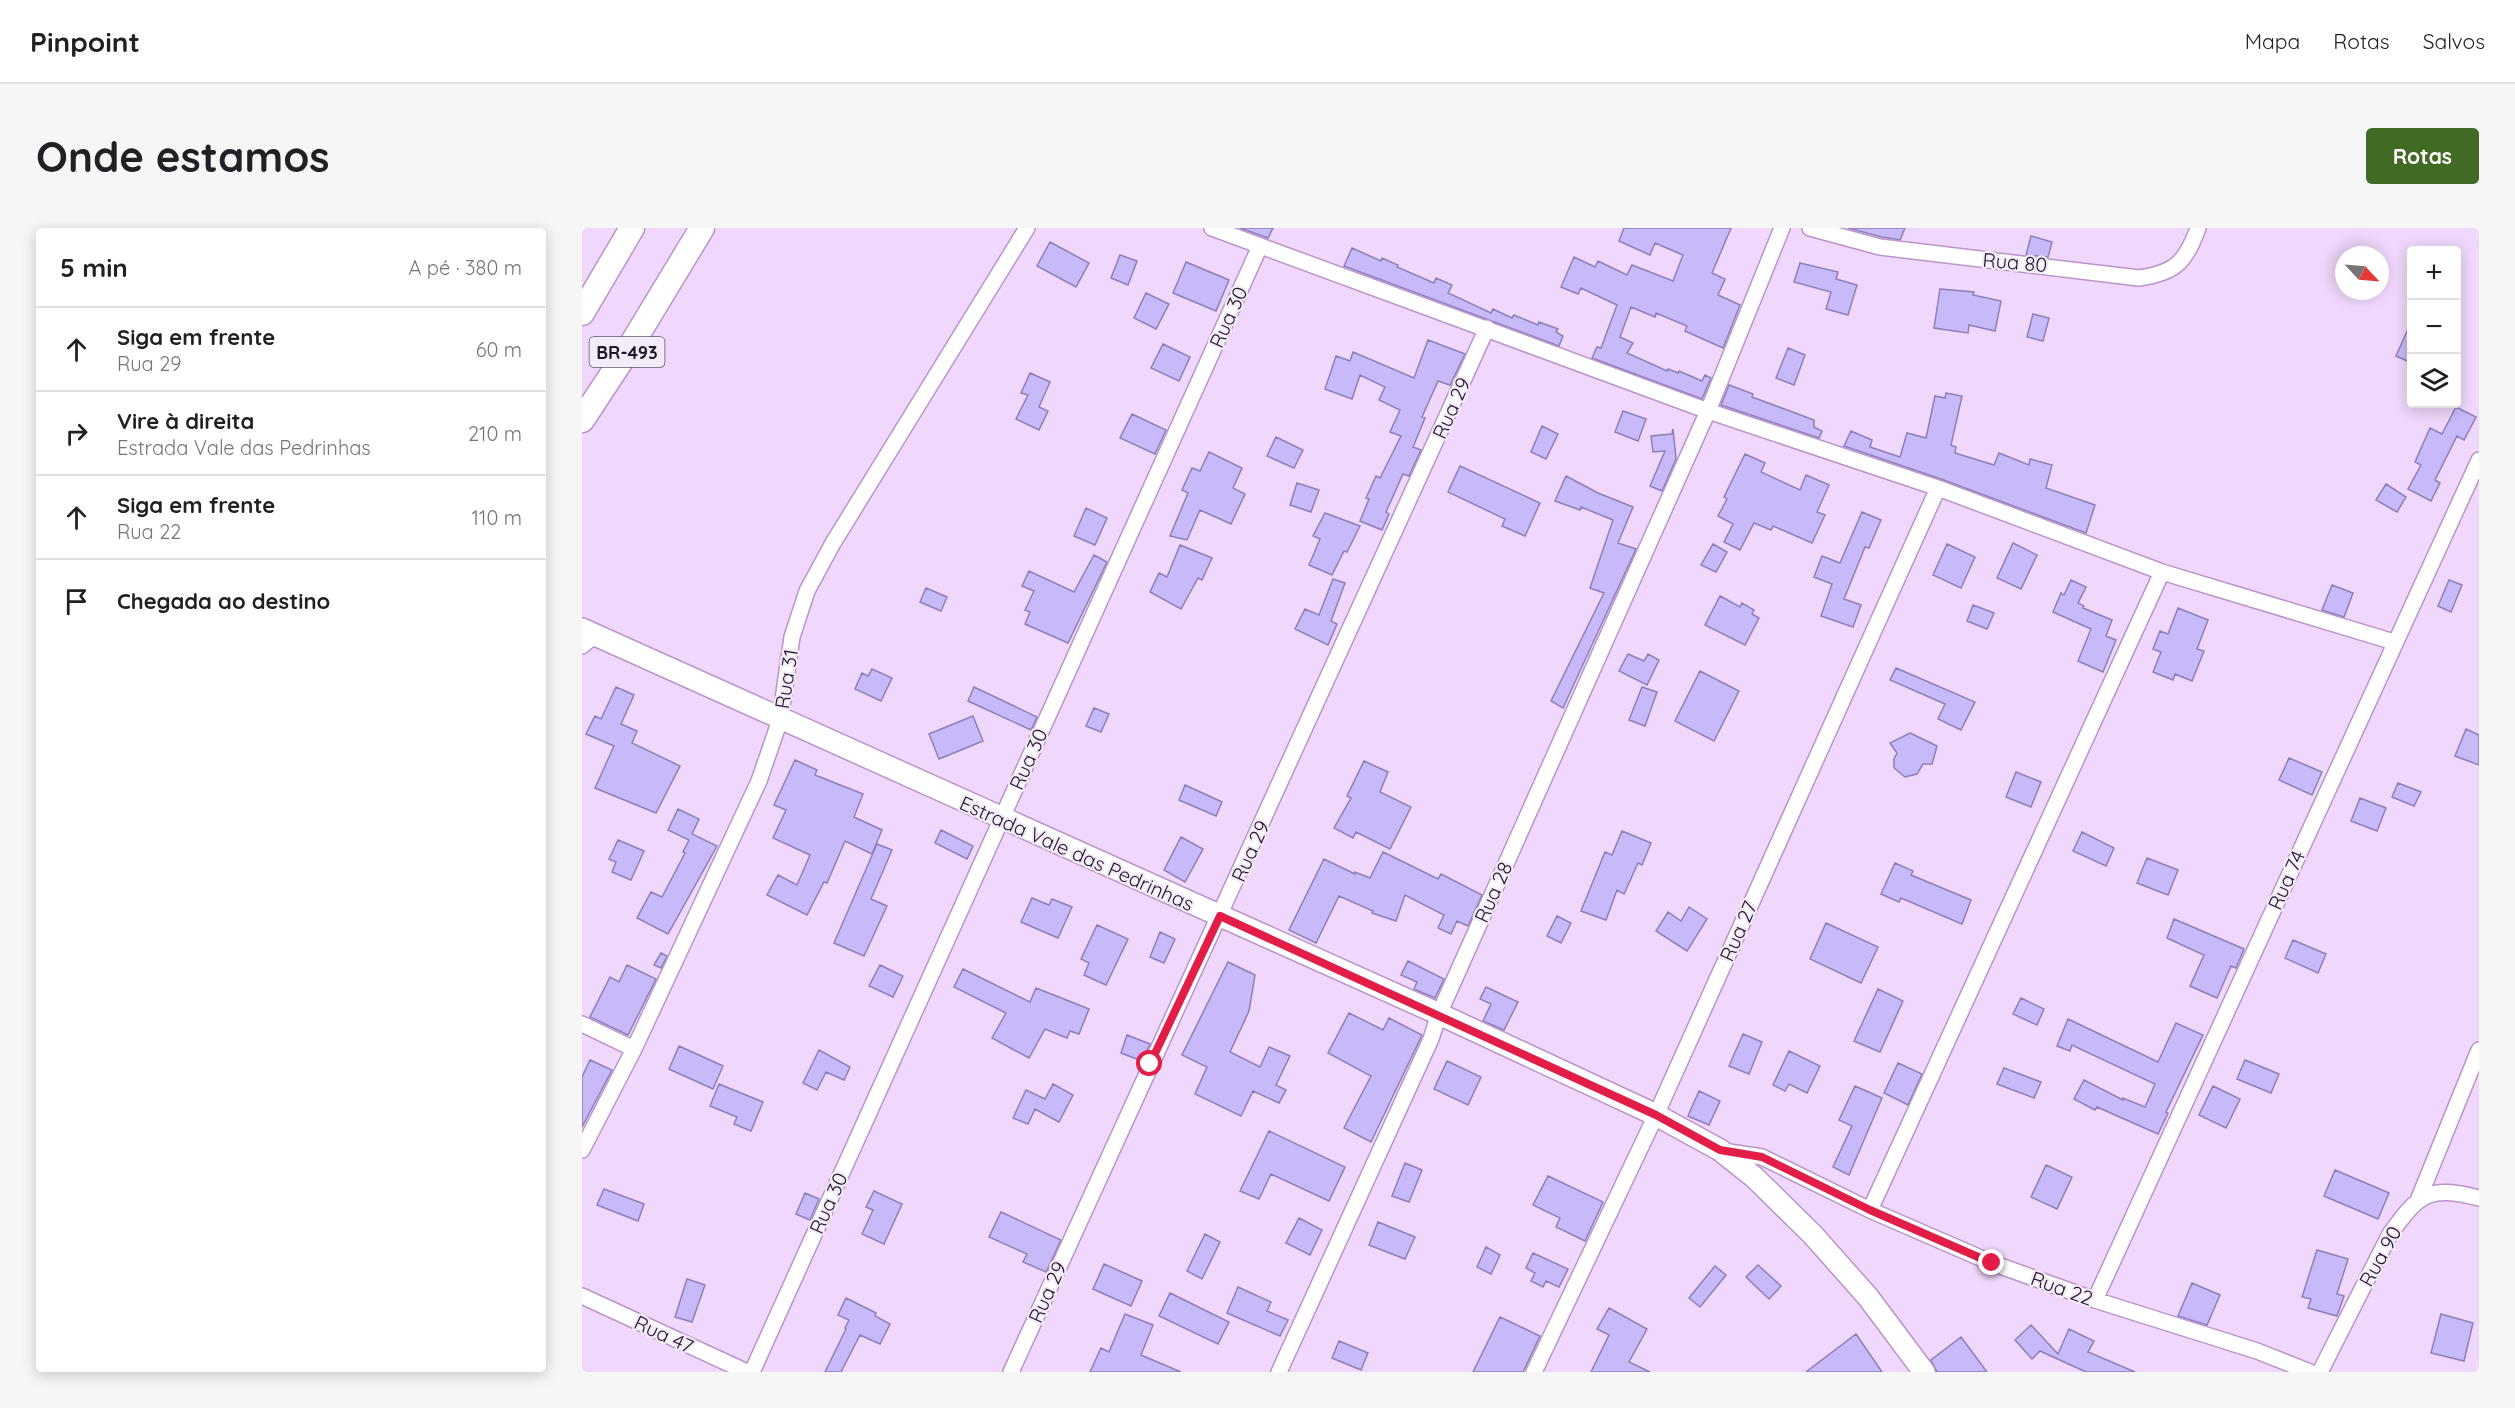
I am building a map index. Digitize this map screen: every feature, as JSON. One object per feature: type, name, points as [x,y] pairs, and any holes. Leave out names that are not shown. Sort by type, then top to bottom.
[{"type":"highway","name":"BR-493","points":[[582,313],[632,228]]},
{"type":"highway","name":"BR-493","points":[[582,420],[630,347],[702,228]]},
{"type":"main road","name":"Estrada Vale das Pedrinhas","points":[[586,637],[780,720],[1439,1014],[1656,1115],[1720,1150],[1754,1177],[1813,1235],[1868,1297],[1915,1369]]},
{"type":"street","name":"Rua 31","points":[[582,1150],[634,1049],[759,781],[780,720],[792,637],[807,591],[833,543],[1027,228]]},
{"type":"street","points":[[1212,228],[1708,411],[1938,488],[2162,572],[2394,642]]},
{"type":"street","points":[[1708,411],[1782,228]]},
{"type":"street","name":"Rua 80","points":[[1810,228],[1829,231],[1880,247],[2139,278],[2161,275],[2176,267],[2198,228]]},
{"type":"street","name":"Rua 30","points":[[752,1372],[1260,246]]},
{"type":"street","name":"Rua 29","points":[[1011,1372],[1487,328]]},
{"type":"street","name":"Rua 28","points":[[1279,1372],[1431,1039],[1439,1014],[1708,411]]},
{"type":"street","name":"Rua 74","points":[[2095,1300],[2479,460]]},
{"type":"street","name":"Rua 27","points":[[1534,1372],[1656,1115],[1938,488]]},
{"type":"street","points":[[1870,1210],[2162,572]]},
{"type":"street","points":[[582,1024],[634,1049]]},
{"type":"street","name":"Rua 90","points":[[2319,1372],[2390,1234],[2419,1198],[2479,1050]]},
{"type":"street","name":"Rua 22","points":[[1720,1150],[1762,1157],[1870,1210],[1992,1263],[2095,1300],[2257,1351],[2310,1372]]},
{"type":"street","points":[[2419,1198],[2439,1192],[2479,1198]]},
{"type":"street","name":"Rua 47","points":[[582,1296],[747,1372]]},
{"type":"building","points":[[1240,228],[1273,228],[1268,238]]},
{"type":"building","points":[[1624,228],[1731,228],[1712,273],[1725,279],[1718,295],[1740,305],[1723,348],[1685,331],[1687,326],[1656,313],[1655,317],[1631,307],[1620,337],[1633,343],[1627,353],[1667,371],[1668,369],[1678,373],[1679,371],[1702,381],[1705,375],[1711,378],[1702,399],[1592,358],[1597,347],[1601,348],[1617,305],[1581,288],[1578,294],[1561,287],[1574,257],[1595,267],[1598,261],[1627,275],[1632,265],[1673,281],[1683,255],[1655,243],[1650,255],[1619,241]]},
{"type":"building","points":[[1848,228],[1905,228],[1900,240]]},
{"type":"building","points":[[2031,236],[2052,242],[2048,257],[2026,255]]},
{"type":"building","points":[[1050,242],[1089,263],[1076,287],[1037,266]]},
{"type":"building","points":[[1352,248],[1381,261],[1382,258],[1434,283],[1436,278],[1452,285],[1448,293],[1491,313],[1493,309],[1512,318],[1514,315],[1538,325],[1539,322],[1558,329],[1556,332],[1563,336],[1559,346],[1344,266]]},
{"type":"building","points":[[1120,255],[1137,261],[1128,285],[1111,278]]},
{"type":"building","points":[[1186,262],[1229,280],[1216,311],[1173,293]]},
{"type":"building","points":[[1800,263],[1838,272],[1836,279],[1857,285],[1848,315],[1826,309],[1831,292],[1794,282]]},
{"type":"building","points":[[1940,289],[1974,292],[1973,295],[2001,301],[1995,331],[1969,325],[1968,333],[1934,328]]},
{"type":"building","points":[[1146,293],[1169,304],[1156,329],[1134,318]]},
{"type":"building","points":[[2033,314],[2049,318],[2043,341],[2027,337]]},
{"type":"building","points":[[2407,331],[2407,361],[2396,356]]},
{"type":"building","points":[[1428,340],[1465,354],[1450,385],[1438,381],[1422,417],[1425,418],[1413,447],[1421,450],[1409,476],[1403,474],[1386,512],[1389,514],[1382,530],[1360,521],[1369,499],[1366,498],[1376,476],[1380,478],[1401,436],[1390,432],[1400,410],[1379,400],[1385,387],[1360,375],[1352,399],[1325,389],[1336,356],[1350,361],[1353,352],[1414,378]]},
{"type":"building","points":[[1163,344],[1190,357],[1179,381],[1151,368]]},
{"type":"building","points":[[1788,348],[1805,355],[1794,385],[1776,378]]},
{"type":"building","points":[[1030,373],[1050,382],[1039,407],[1048,411],[1039,430],[1016,419],[1028,395],[1021,393]]},
{"type":"building","points":[[1729,385],[1753,394],[1752,397],[1814,420],[1814,427],[1822,431],[1819,438],[1721,405]]},
{"type":"building","points":[[1946,393],[1962,396],[1951,445],[1956,447],[1955,453],[1994,465],[1999,453],[2029,465],[2030,459],[2052,465],[2046,488],[2095,505],[2086,533],[1844,446],[1851,431],[1872,440],[1870,447],[1900,457],[1907,433],[1926,438],[1935,396],[1945,398]]},
{"type":"building","points":[[2455,408],[2476,417],[2464,440],[2457,436],[2435,480],[2440,483],[2431,501],[2408,489],[2421,465],[2415,462],[2430,428],[2442,434]]},
{"type":"building","points":[[1623,411],[1646,419],[1638,441],[1615,432]]},
{"type":"building","points":[[1132,414],[1166,430],[1155,454],[1120,438]]},
{"type":"building","points":[[1542,426],[1558,434],[1546,459],[1531,452]]},
{"type":"building","points":[[1673,429],[1676,459],[1662,491],[1650,486],[1665,451],[1653,452],[1651,436],[1672,434]]},
{"type":"building","points":[[1276,437],[1303,450],[1294,468],[1267,456]]},
{"type":"building","points":[[1209,452],[1242,468],[1233,488],[1245,494],[1231,524],[1200,510],[1187,540],[1170,536],[1188,493],[1182,490],[1192,468],[1200,471]]},
{"type":"building","points":[[1745,454],[1765,463],[1761,472],[1800,490],[1806,475],[1829,485],[1817,512],[1825,515],[1812,543],[1773,526],[1771,530],[1754,523],[1740,550],[1724,542],[1733,524],[1718,516],[1727,499],[1724,497]]},
{"type":"building","points":[[1460,466],[1540,503],[1525,536],[1502,526],[1505,519],[1448,492]]},
{"type":"building","points":[[1566,476],[1598,493],[1633,507],[1618,543],[1636,549],[1563,708],[1551,701],[1604,593],[1590,588],[1613,520],[1581,507],[1580,510],[1555,501]]},
{"type":"building","points":[[1297,483],[1319,490],[1311,512],[1290,505]]},
{"type":"building","points":[[2386,484],[2406,497],[2397,512],[2376,500]]},
{"type":"building","points":[[1086,508],[1107,518],[1095,545],[1074,536]]},
{"type":"building","points":[[1862,512],[1881,520],[1869,548],[1865,547],[1844,599],[1861,605],[1853,627],[1821,616],[1832,584],[1814,577],[1822,556],[1840,563]]},
{"type":"building","points":[[1325,513],[1360,526],[1332,575],[1309,565],[1320,539],[1313,536]]},
{"type":"building","points":[[2013,543],[2037,555],[2021,589],[1997,578]]},
{"type":"building","points":[[1713,544],[1727,552],[1716,572],[1701,565]]},
{"type":"building","points":[[1947,544],[1975,557],[1961,588],[1933,575]]},
{"type":"building","points":[[1180,545],[1212,558],[1202,580],[1198,578],[1181,609],[1150,592],[1159,573],[1167,577]]},
{"type":"building","points":[[1094,555],[1107,562],[1068,643],[1025,624],[1030,612],[1025,610],[1034,591],[1022,586],[1029,571],[1074,592]]},
{"type":"building","points":[[1333,579],[1345,583],[1331,621],[1337,624],[1328,645],[1295,629],[1305,609],[1319,615]]},
{"type":"building","points":[[2071,580],[2086,587],[2078,603],[2084,606],[2083,608],[2112,620],[2106,636],[2116,640],[2103,672],[2078,661],[2091,629],[2053,612],[2061,593],[2064,595]]},
{"type":"building","points":[[2449,580],[2462,585],[2451,612],[2438,606]]},
{"type":"building","points":[[2332,585],[2353,593],[2344,617],[2322,610]]},
{"type":"building","points":[[926,588],[947,597],[941,611],[920,602]]},
{"type":"building","points":[[1720,596],[1740,607],[1742,603],[1754,610],[1752,614],[1759,618],[1745,645],[1705,625]]},
{"type":"building","points":[[1973,605],[1994,613],[1987,629],[1967,621]]},
{"type":"building","points":[[2178,608],[2208,620],[2197,649],[2204,651],[2192,681],[2175,674],[2173,680],[2153,672],[2161,652],[2153,649],[2160,631],[2168,634]]},
{"type":"building","points":[[1628,654],[1644,661],[1648,654],[1659,660],[1647,685],[1619,671]]},
{"type":"building","points":[[1896,668],[1975,702],[1961,730],[1938,719],[1945,704],[1890,680]]},
{"type":"building","points":[[872,669],[892,678],[881,701],[855,689],[862,673],[868,676]]},
{"type":"building","points":[[1700,671],[1739,691],[1714,741],[1675,721]]},
{"type":"building","points":[[616,687],[634,695],[621,724],[637,731],[632,743],[680,766],[656,813],[595,788],[614,746],[586,734],[595,716],[601,719]]},
{"type":"building","points":[[974,687],[1037,717],[1031,730],[968,701]]},
{"type":"building","points":[[1642,687],[1657,692],[1645,726],[1629,720]]},
{"type":"building","points":[[1094,708],[1109,714],[1101,732],[1086,726]]},
{"type":"building","points":[[973,716],[983,741],[939,759],[929,734]]},
{"type":"building","points":[[2466,729],[2479,735],[2479,765],[2455,756]]},
{"type":"building","points":[[1910,733],[1937,746],[1932,764],[1923,764],[1917,774],[1905,777],[1894,768],[1897,753],[1890,743]]},
{"type":"building","points":[[2289,758],[2322,772],[2312,795],[2279,780]]},
{"type":"building","points":[[795,760],[817,770],[815,775],[863,794],[854,817],[882,830],[872,854],[845,841],[827,883],[824,882],[807,915],[767,895],[778,875],[797,885],[810,855],[773,838],[786,810],[774,805]]},
{"type":"building","points":[[1364,761],[1388,772],[1380,792],[1411,807],[1390,849],[1356,832],[1353,838],[1334,828],[1351,798],[1347,796]]},
{"type":"building","points":[[2016,772],[2041,782],[2031,807],[2006,797]]},
{"type":"building","points":[[2398,783],[2421,792],[2414,806],[2392,797]]},
{"type":"building","points":[[1185,785],[1222,802],[1216,816],[1179,800]]},
{"type":"building","points":[[2360,798],[2386,808],[2377,831],[2351,821]]},
{"type":"building","points":[[678,809],[699,819],[692,834],[717,846],[668,934],[637,918],[651,892],[662,897],[685,853],[683,852],[689,840],[668,830]]},
{"type":"building","points":[[941,830],[973,846],[967,859],[935,843]]},
{"type":"building","points":[[1622,831],[1651,843],[1642,865],[1638,863],[1624,894],[1617,890],[1606,920],[1581,911],[1605,852],[1612,855]]},
{"type":"building","points":[[2082,832],[2114,848],[2106,866],[2073,851]]},
{"type":"building","points":[[1181,837],[1203,849],[1185,882],[1164,870]]},
{"type":"building","points":[[618,840],[644,851],[631,880],[612,872],[616,862],[609,859]]},
{"type":"building","points":[[877,844],[892,850],[871,899],[887,906],[864,956],[834,943]]},
{"type":"building","points":[[1383,852],[1438,879],[1441,874],[1482,895],[1468,926],[1457,921],[1451,934],[1438,928],[1444,915],[1405,895],[1396,921],[1372,913],[1373,911],[1339,896],[1316,943],[1289,930],[1324,859],[1355,874],[1355,872],[1370,878]]},
{"type":"building","points":[[2147,858],[2178,870],[2168,895],[2137,883]]},
{"type":"building","points":[[1895,863],[1913,871],[1911,875],[1971,900],[1962,924],[1901,898],[1899,902],[1881,894]]},
{"type":"building","points":[[1032,898],[1049,905],[1052,899],[1072,907],[1058,938],[1021,922]]},
{"type":"building","points":[[1689,907],[1707,919],[1687,951],[1656,931],[1668,912],[1681,921]]},
{"type":"building","points":[[1557,916],[1571,923],[1561,943],[1547,936]]},
{"type":"building","points":[[2174,919],[2244,949],[2236,968],[2231,966],[2217,998],[2190,986],[2204,955],[2167,938]]},
{"type":"building","points":[[1826,923],[1878,947],[1861,983],[1810,959]]},
{"type":"building","points":[[1097,925],[1128,939],[1106,985],[1084,975],[1089,963],[1081,959]]},
{"type":"building","points":[[1160,932],[1175,939],[1164,963],[1150,957]]},
{"type":"building","points":[[2293,940],[2326,954],[2318,973],[2285,958]]},
{"type":"building","points":[[661,953],[667,956],[661,968],[654,965]]},
{"type":"building","points":[[1408,961],[1444,979],[1435,998],[1414,989],[1417,982],[1401,975]]},
{"type":"building","points":[[1228,962],[1255,975],[1249,1011],[1230,1052],[1260,1067],[1269,1047],[1290,1056],[1276,1085],[1286,1090],[1279,1103],[1253,1091],[1241,1116],[1195,1094],[1207,1067],[1182,1055]]},
{"type":"building","points":[[627,965],[656,979],[628,1035],[590,1017],[610,977],[619,982]]},
{"type":"building","points":[[880,965],[903,976],[893,997],[869,986]]},
{"type":"building","points":[[963,969],[1030,1002],[1036,988],[1089,1009],[1079,1034],[1070,1031],[1067,1038],[1045,1029],[1029,1058],[992,1038],[1006,1013],[954,987]]},
{"type":"building","points":[[1486,987],[1518,1002],[1504,1030],[1483,1021],[1491,1004],[1480,999]]},
{"type":"building","points":[[1878,989],[1903,1001],[1880,1052],[1854,1041]]},
{"type":"building","points":[[2021,998],[2044,1009],[2037,1025],[2013,1014]]},
{"type":"building","points":[[1349,1013],[1383,1030],[1389,1018],[1422,1035],[1371,1142],[1344,1128],[1371,1076],[1328,1053]]},
{"type":"building","points":[[2068,1019],[2158,1062],[2176,1023],[2203,1035],[2166,1112],[2168,1113],[2158,1134],[2097,1107],[2095,1110],[2074,1099],[2084,1080],[2123,1100],[2123,1098],[2145,1107],[2155,1084],[2072,1045],[2070,1051],[2057,1046]]},
{"type":"building","points":[[1743,1034],[1762,1042],[1749,1074],[1729,1066]]},
{"type":"building","points":[[1127,1035],[1150,1044],[1142,1061],[1121,1053]]},
{"type":"building","points":[[679,1046],[723,1066],[713,1089],[669,1069]]},
{"type":"building","points":[[819,1050],[850,1067],[844,1080],[826,1072],[817,1090],[803,1083]]},
{"type":"building","points":[[1789,1051],[1820,1066],[1807,1093],[1789,1084],[1785,1091],[1773,1085]]},
{"type":"building","points":[[590,1060],[612,1070],[582,1127],[582,1077]]},
{"type":"building","points":[[2245,1060],[2279,1074],[2271,1093],[2237,1079]]},
{"type":"building","points":[[1447,1061],[1481,1077],[1468,1105],[1434,1089]]},
{"type":"building","points":[[1898,1063],[1922,1074],[1908,1105],[1884,1093]]},
{"type":"building","points":[[2004,1068],[2041,1082],[2034,1098],[1997,1084]]},
{"type":"building","points":[[719,1084],[763,1102],[751,1131],[734,1124],[737,1117],[710,1106]]},
{"type":"building","points":[[1053,1084],[1073,1095],[1059,1122],[1035,1109],[1028,1124],[1013,1118],[1026,1090],[1045,1099]]},
{"type":"building","points":[[1855,1086],[1882,1098],[1849,1175],[1833,1167],[1852,1126],[1839,1120]]},
{"type":"building","points":[[2213,1086],[2240,1099],[2226,1128],[2199,1115]]},
{"type":"building","points":[[1699,1091],[1720,1101],[1709,1125],[1688,1116]]},
{"type":"building","points":[[1269,1131],[1345,1167],[1329,1201],[1271,1174],[1259,1199],[1240,1191]]},
{"type":"building","points":[[1405,1163],[1422,1170],[1409,1202],[1392,1196]]},
{"type":"building","points":[[2046,1165],[2072,1177],[2057,1209],[2031,1197]]},
{"type":"building","points":[[2335,1170],[2389,1193],[2378,1219],[2324,1196]]},
{"type":"building","points":[[1548,1176],[1603,1202],[1585,1241],[1556,1227],[1560,1218],[1533,1205]]},
{"type":"building","points":[[604,1189],[644,1204],[638,1221],[597,1205]]},
{"type":"building","points":[[874,1191],[902,1204],[884,1244],[862,1234],[873,1210],[866,1207]]},
{"type":"building","points":[[805,1193],[819,1199],[810,1220],[796,1214]]},
{"type":"building","points":[[1001,1212],[1061,1240],[1046,1272],[1023,1262],[1027,1254],[989,1237]]},
{"type":"building","points":[[1299,1218],[1322,1230],[1310,1255],[1286,1243]]},
{"type":"building","points":[[1378,1222],[1415,1237],[1405,1259],[1369,1245]]},
{"type":"building","points":[[1205,1234],[1220,1242],[1202,1279],[1187,1271]]},
{"type":"building","points":[[1486,1247],[1500,1255],[1491,1274],[1477,1267]]},
{"type":"building","points":[[2317,1250],[2348,1259],[2337,1294],[2344,1296],[2337,1316],[2308,1308],[2311,1299],[2302,1297]]},
{"type":"building","points":[[1533,1253],[1568,1269],[1559,1287],[1546,1281],[1543,1287],[1531,1281],[1535,1273],[1526,1268]]},
{"type":"building","points":[[1104,1264],[1142,1281],[1131,1306],[1093,1289]]},
{"type":"building","points":[[1758,1265],[1781,1286],[1769,1299],[1746,1277]]},
{"type":"building","points":[[1715,1266],[1726,1275],[1700,1307],[1689,1298]]},
{"type":"building","points":[[687,1279],[705,1285],[692,1322],[675,1317]]},
{"type":"building","points":[[2192,1283],[2220,1295],[2207,1325],[2178,1316]]},
{"type":"building","points":[[1238,1287],[1271,1302],[1267,1311],[1288,1320],[1280,1336],[1227,1313]]},
{"type":"building","points":[[1170,1293],[1229,1322],[1218,1344],[1159,1316]]},
{"type":"building","points":[[846,1298],[876,1313],[875,1316],[890,1324],[880,1344],[860,1335],[841,1372],[825,1372],[849,1320],[838,1315]]},
{"type":"building","points":[[1609,1308],[1647,1329],[1629,1362],[1650,1372],[1591,1372],[1609,1335],[1597,1329]]},
{"type":"building","points":[[1125,1314],[1153,1325],[1141,1355],[1181,1372],[1090,1372],[1101,1348],[1109,1352]]},
{"type":"building","points":[[2441,1314],[2473,1323],[2464,1361],[2431,1353]]},
{"type":"building","points":[[1500,1317],[1540,1336],[1523,1372],[1473,1372]]},
{"type":"building","points":[[2031,1325],[2058,1354],[2069,1329],[2094,1341],[2088,1352],[2135,1372],[2086,1372],[2040,1351],[2032,1359],[2015,1340]]},
{"type":"building","points":[[1856,1334],[1882,1372],[1806,1372]]},
{"type":"building","points":[[1961,1337],[1987,1372],[1937,1372],[1931,1360]]},
{"type":"building","points":[[1339,1341],[1368,1353],[1361,1370],[1332,1358]]},
{"type":"route","points":[[1150,1064],[1220,916],[1656,1115],[1720,1150],[1762,1157],[1870,1210],[1992,1263]]}]
